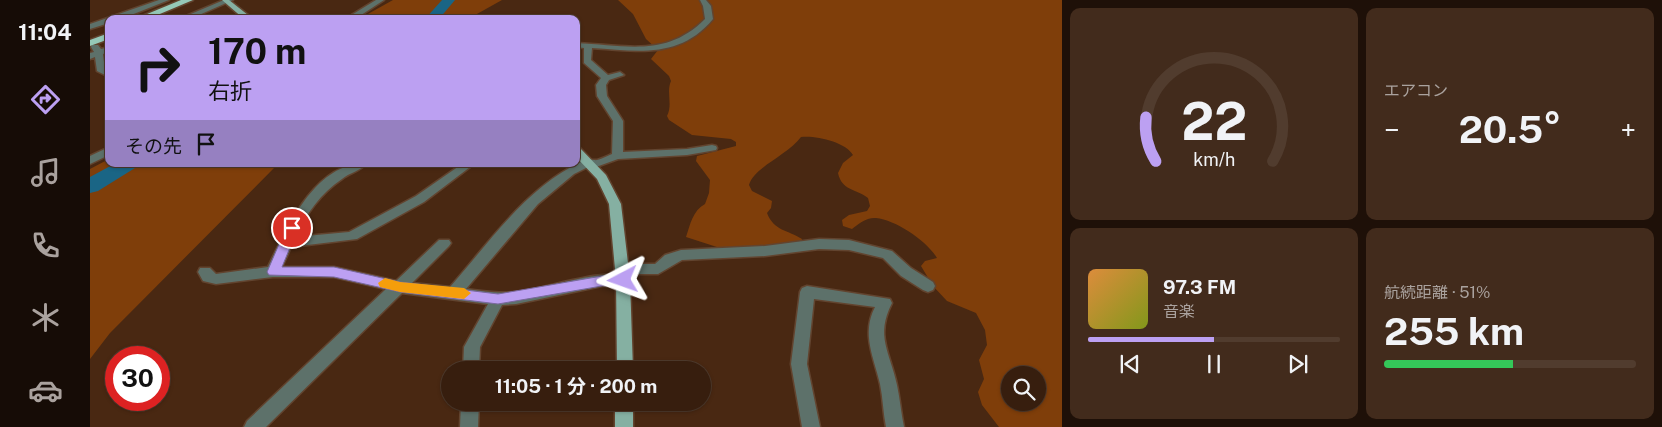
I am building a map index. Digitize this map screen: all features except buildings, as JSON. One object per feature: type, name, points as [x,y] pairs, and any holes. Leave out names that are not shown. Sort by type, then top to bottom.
[{"type":"highway","points":[[150,15],[189,0]]},
{"type":"highway","points":[[163,15],[200,1]]},
{"type":"highway","points":[[90,37],[105,31]]},
{"type":"highway","points":[[95,48],[105,39]]},
{"type":"main road","points":[[227,0],[244,15]]},
{"type":"main road","points":[[580,154],[608,187],[615,204],[623,274],[625,361]]},
{"type":"main road","points":[[624,411],[624,427]]},
{"type":"street","points":[[124,15],[166,0]]},
{"type":"street","points":[[192,15],[227,0]]},
{"type":"street","points":[[356,15],[381,0]]},
{"type":"street","points":[[580,45],[649,50],[682,42],[694,35],[709,19],[706,6],[702,0]]},
{"type":"street","points":[[90,27],[105,21]]},
{"type":"street","points":[[588,45],[587,61],[606,78]]},
{"type":"street","points":[[90,56],[95,48]]},
{"type":"street","points":[[95,48],[101,71],[105,72]]},
{"type":"street","points":[[617,156],[618,121],[602,96],[601,85],[606,78],[620,76]]},
{"type":"street","points":[[580,167],[617,156],[687,152],[712,148]]},
{"type":"street","points":[[90,161],[105,152]]},
{"type":"street","points":[[274,272],[292,228],[317,192],[338,173],[353,167]]},
{"type":"street","points":[[287,243],[352,236],[420,199],[465,167]]},
{"type":"street","points":[[455,292],[539,195],[571,169],[579,167]]},
{"type":"street","points":[[253,427],[444,243]]},
{"type":"street","points":[[205,272],[208,276],[216,279],[274,272],[334,272],[400,287],[455,292],[498,299],[602,281],[623,274],[658,269],[670,259],[681,255],[765,251],[819,244],[842,244],[887,254],[906,272],[928,286]]},
{"type":"street","points":[[812,427],[799,364],[806,292],[885,303],[879,313],[875,334],[887,380],[895,427]]},
{"type":"street","points":[[471,361],[472,347],[498,299]]},
{"type":"street","points":[[469,427],[470,411]]},
{"type":"shaded area","points":[[393,0],[502,0],[475,15],[366,15]]},
{"type":"shaded area","points":[[618,0],[1062,0],[1062,427],[999,427],[982,405],[978,392],[984,379],[979,360],[987,345],[985,330],[976,313],[947,301],[933,286],[921,266],[925,261],[937,258],[932,251],[910,232],[884,220],[869,219],[852,229],[843,226],[842,220],[849,215],[867,211],[870,206],[868,198],[846,186],[840,179],[838,173],[843,163],[853,155],[844,146],[822,138],[801,137],[788,150],[757,172],[749,185],[752,191],[772,201],[771,208],[767,213],[773,223],[777,227],[802,239],[801,243],[755,249],[720,248],[686,237],[692,218],[705,204],[709,193],[710,180],[696,161],[697,156],[736,146],[736,142],[731,139],[692,135],[669,120],[667,116],[669,112],[671,81],[669,76],[651,59],[658,50],[646,39],[633,14]]},
{"type":"shaded area","points":[[105,161],[105,167],[275,167],[110,333],[90,359],[90,169]]},
{"type":"waterway","points":[[436,15],[449,0]]},
{"type":"waterway","points":[[90,186],[123,167]]},
{"type":"slow traffic","points":[[385,283],[400,287],[464,293]]},
{"type":"route","points":[[292,228],[274,272],[334,272],[400,287],[488,296],[498,299],[516,298],[602,281],[623,280]]}]
